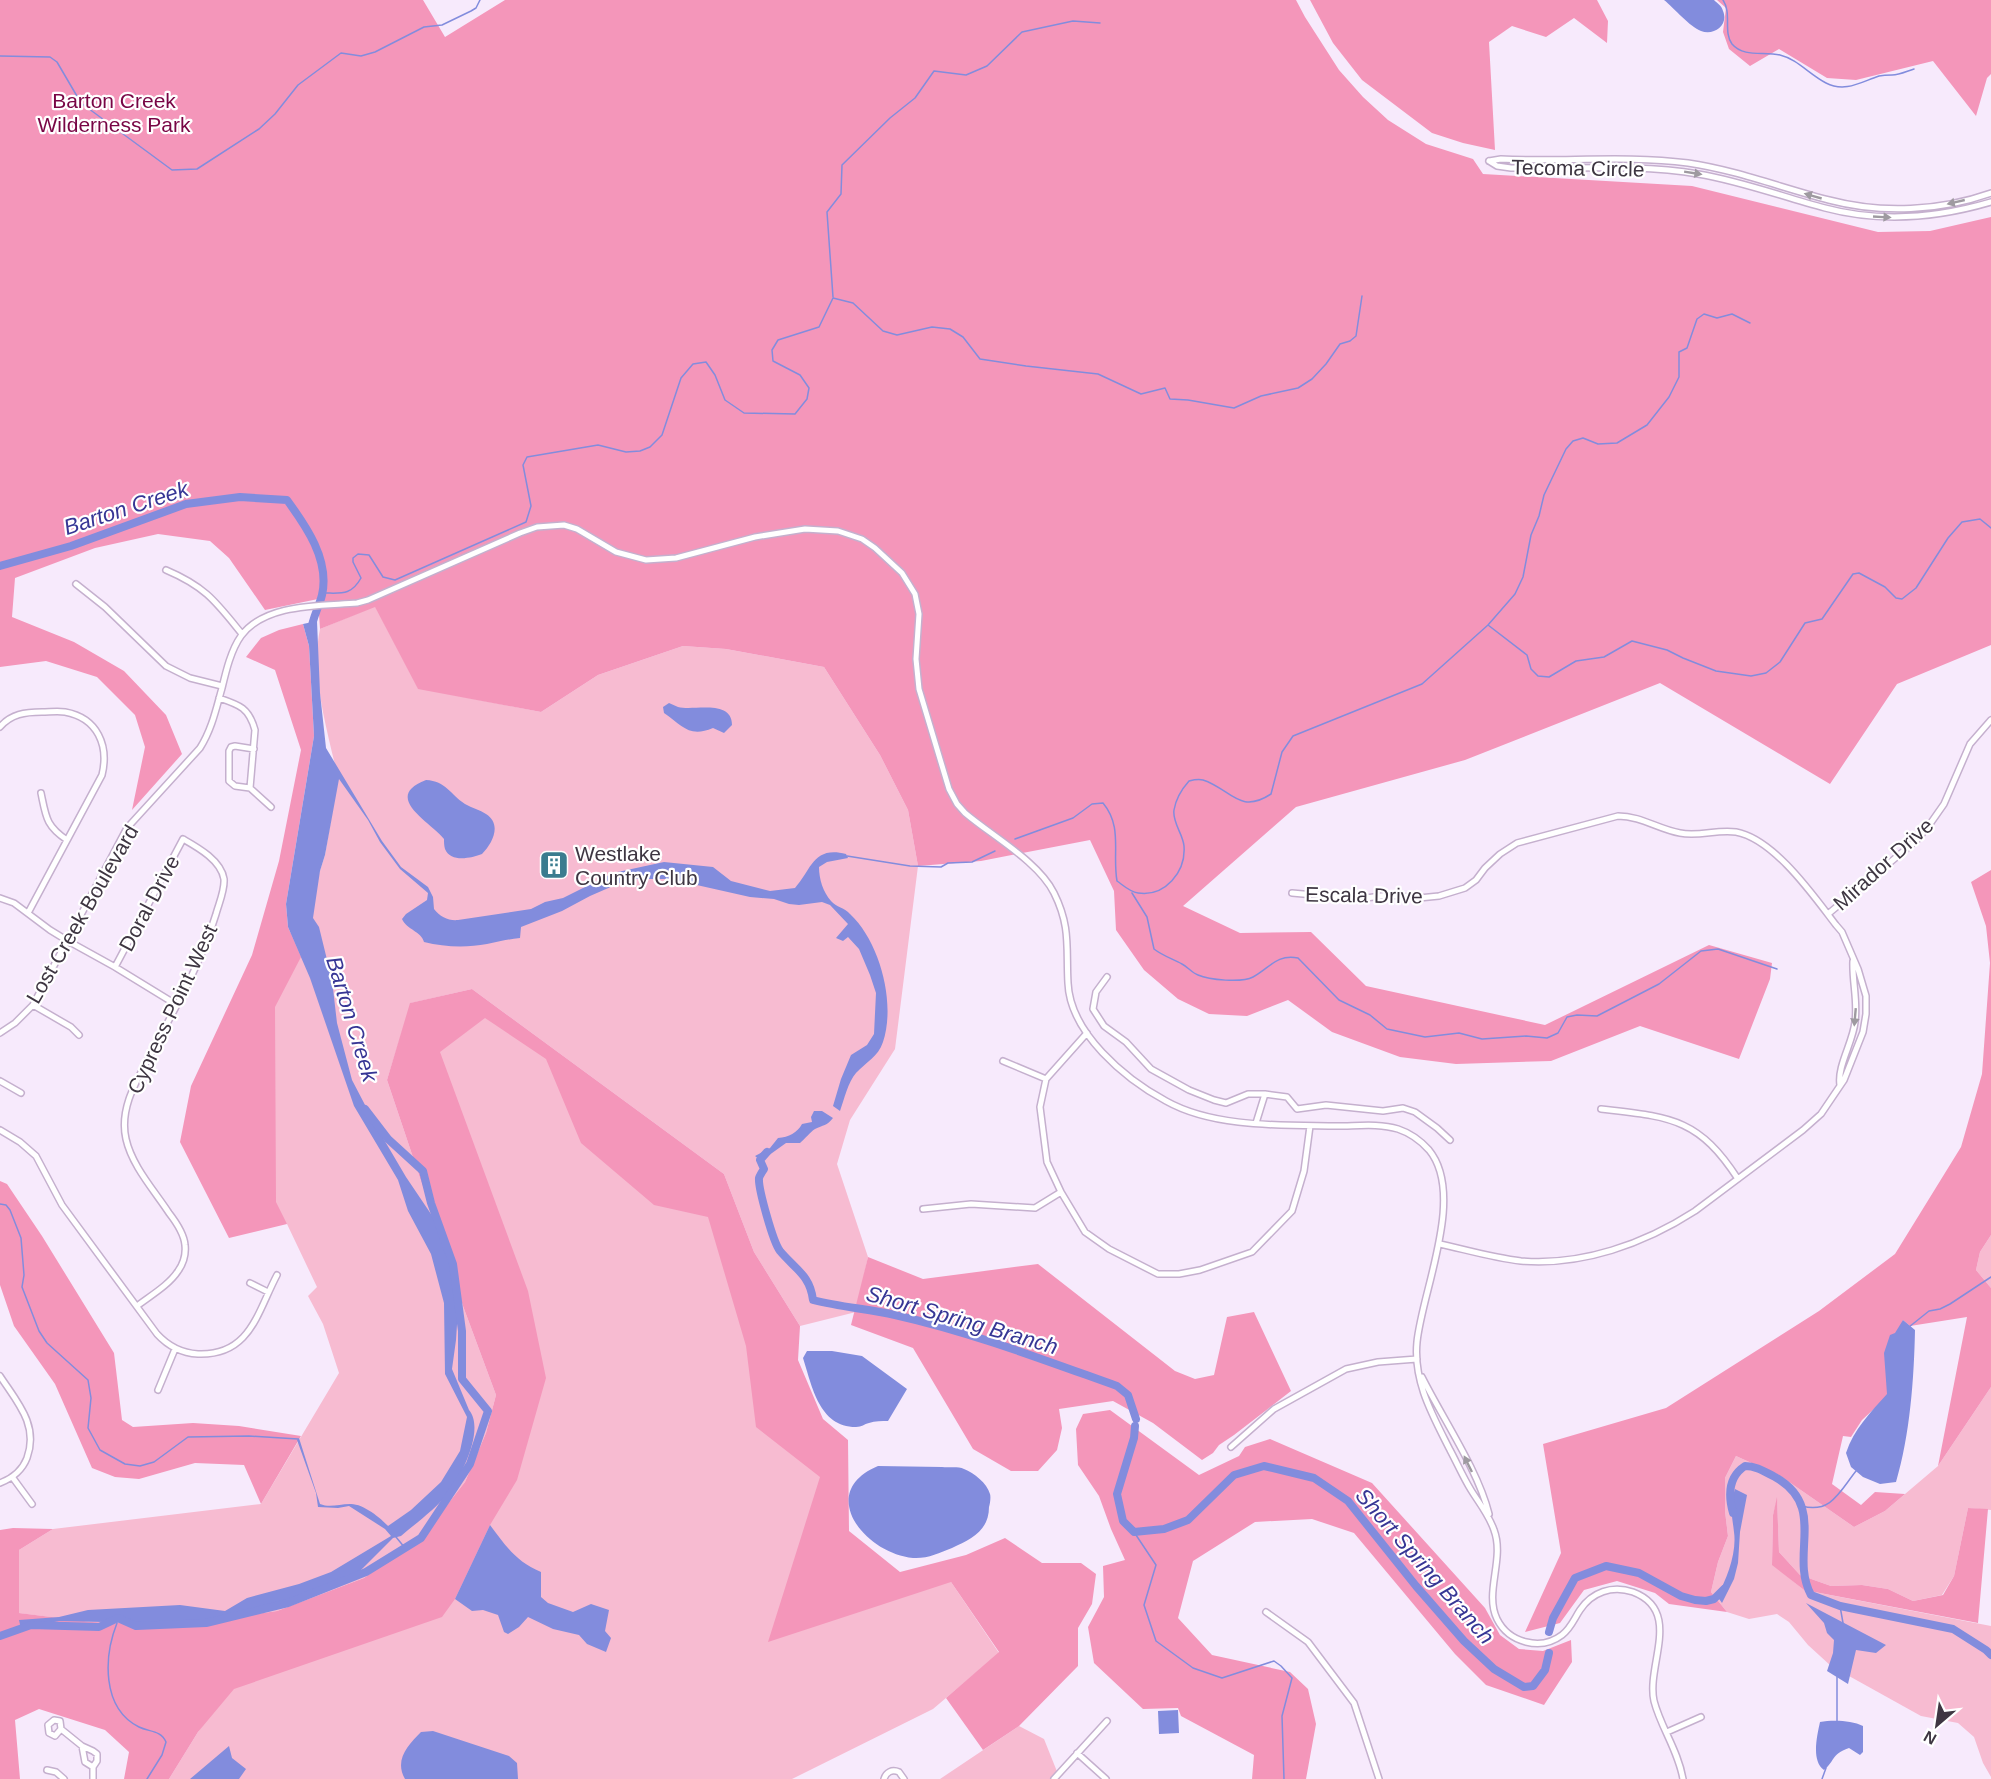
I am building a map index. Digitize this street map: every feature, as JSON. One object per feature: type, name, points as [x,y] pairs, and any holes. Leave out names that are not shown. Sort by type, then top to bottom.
[{"type":"street","name":"Tecoma Circle","points":[[1991,192],[1951,204],[1920,208],[1880,208],[1845,204],[1705,166],[1665,161],[1501,159],[1489,161],[1497,166],[1511,168],[1665,170],[1707,176],[1851,214],[1886,217],[1948,213],[1991,202]]},
{"type":"street","points":[[1657,161],[1657,170]]},
{"type":"street","points":[[1665,161],[1665,170]]},
{"type":"street","points":[[1780,195],[1782,187]]},
{"type":"street","points":[[1789,198],[1791,189]]},
{"type":"street","points":[[1912,208],[1912,217]]},
{"type":"street","points":[[1920,208],[1921,216]]},
{"type":"street","points":[[166,570],[186,578],[212,597],[242,634],[256,623],[286,609],[368,600],[520,533],[550,525],[577,529],[616,552],[646,560],[676,558],[755,537],[805,529],[838,531],[862,539],[875,548],[902,573],[915,594],[920,614],[916,659],[919,689],[940,764],[957,804],[1046,879],[1065,923],[1068,943],[1068,980],[1072,1004],[1087,1033],[1110,1062],[1164,1101],[1205,1117],[1256,1123],[1398,1129],[1419,1140],[1440,1168],[1443,1200],[1440,1244],[1420,1324],[1417,1359],[1421,1386],[1436,1421],[1470,1488],[1490,1518]]},
{"type":"street","points":[[76,584],[105,607],[166,666],[190,678],[222,686]]},
{"type":"street","name":"Lost Creek Boulevard","points":[[0,1032],[15,1023],[33,1005],[127,828],[206,740],[214,720],[222,686],[242,634]]},
{"type":"street","points":[[219,698],[237,704],[250,715],[255,730],[250,788]]},
{"type":"street","points":[[0,727],[14,716],[24,712],[63,711],[74,714],[93,727],[101,739],[105,762],[102,775],[28,913]]},
{"type":"street","name":"Mirador Drive","points":[[1828,914],[1917,840],[1944,804],[1970,744],[1991,720]]},
{"type":"street","points":[[254,749],[231,747],[229,781],[235,786],[250,788],[271,807]]},
{"type":"street","points":[[41,793],[47,820],[57,833],[68,840]]},
{"type":"street","name":"Escala Drive","points":[[1292,893],[1358,899],[1389,895],[1419,898],[1439,896],[1465,888],[1476,880],[1500,854],[1517,843],[1624,816],[1641,819],[1680,833],[1701,834],[1725,831],[1742,833],[1762,842],[1780,859],[1842,932],[1858,969],[1866,996],[1863,1032],[1844,1080],[1821,1114],[1803,1130],[1682,1220],[1615,1251],[1573,1259],[1527,1261],[1508,1259],[1440,1244]]},
{"type":"street","name":"Doral Drive","points":[[115,967],[183,839]]},
{"type":"street","name":"Cypress Point West","points":[[137,1306],[173,1278],[180,1268],[185,1246],[182,1235],[134,1160],[125,1137],[126,1111],[134,1085],[177,1005],[205,946],[223,891],[224,879],[214,861],[183,839]]},
{"type":"street","points":[[0,898],[14,903],[50,930],[177,1005]]},
{"type":"street","name":"Escala Drive","points":[[1840,1085],[1841,1070],[1856,1019],[1857,999],[1853,959]]},
{"type":"street","points":[[1107,977],[1096,992],[1093,1009],[1095,1015],[1104,1026],[1134,1049],[1151,1069],[1179,1086],[1214,1100],[1226,1102],[1248,1094],[1287,1097],[1297,1109],[1326,1106],[1383,1111],[1403,1108],[1437,1128],[1450,1140]]},
{"type":"street","points":[[33,1005],[71,1027],[79,1035]]},
{"type":"street","points":[[1087,1033],[1046,1079],[1040,1107],[1047,1162],[1061,1192],[1085,1232],[1109,1249],[1158,1274],[1179,1274],[1200,1270],[1252,1252],[1292,1211],[1305,1171],[1310,1126]]},
{"type":"street","points":[[1003,1060],[1046,1079]]},
{"type":"street","points":[[0,1081],[21,1093]]},
{"type":"street","points":[[1256,1123],[1265,1094]]},
{"type":"street","points":[[1601,1109],[1656,1116],[1683,1124],[1715,1149],[1738,1179]]},
{"type":"street","points":[[0,1130],[20,1142],[36,1156],[62,1205],[157,1334],[175,1349],[191,1354],[205,1354],[225,1351],[235,1346],[244,1338],[277,1275]]},
{"type":"street","points":[[923,1209],[970,1204],[1035,1208],[1061,1192]]},
{"type":"street","points":[[250,1283],[268,1292]]},
{"type":"street","points":[[158,1390],[175,1349]]},
{"type":"street","points":[[1232,1447],[1274,1409],[1346,1369],[1378,1362],[1417,1359]]},
{"type":"street","points":[[1419,1370],[1480,1489],[1495,1531],[1499,1556],[1493,1608],[1502,1627],[1516,1638],[1532,1644],[1555,1639],[1569,1628],[1589,1599],[1604,1591],[1622,1589],[1640,1595],[1654,1609],[1659,1620],[1660,1640],[1653,1677],[1653,1692],[1658,1714],[1677,1754],[1683,1779]]},
{"type":"street","points":[[0,1376],[28,1420],[32,1442],[24,1465],[13,1478],[0,1483]]},
{"type":"street","points":[[1436,1421],[1443,1417]]},
{"type":"street","points":[[13,1478],[32,1504]]},
{"type":"street","points":[[1266,1612],[1308,1642],[1354,1703],[1379,1779]]},
{"type":"street","points":[[1667,1732],[1701,1717]]},
{"type":"street","points":[[1054,1779],[1107,1721]]},
{"type":"street","points":[[61,1730],[97,1754],[97,1761],[93,1767],[93,1779]]},
{"type":"street","points":[[82,1746],[85,1762],[93,1767]]},
{"type":"street","points":[[1077,1753],[1106,1779]]},
{"type":"street","points":[[47,1770],[56,1772],[64,1779]]},
{"type":"street","points":[[885,1779],[890,1772],[896,1771],[902,1774],[904,1779]]},
{"type":"shaded area","points":[[375,606],[418,688],[541,712],[598,675],[683,646],[726,649],[824,667],[880,755],[908,810],[918,866],[895,1049],[850,1120],[837,1164],[868,1257],[856,1312],[800,1326],[754,1252],[724,1174],[472,989],[411,1003],[387,1080],[463,1306],[496,1395],[486,1433],[465,1482],[421,1538],[364,1578],[277,1611],[177,1625],[92,1622],[18,1613],[19,1550],[53,1529],[261,1504],[339,1373],[323,1324],[308,1296],[317,1287],[287,1224],[260,1201],[256,962],[304,921],[325,855],[338,778],[319,685],[317,647],[320,629]]},
{"type":"shaded area","points":[[486,1006],[725,1211],[830,1492],[849,1563],[951,1582],[999,1653],[933,1709],[792,1779],[169,1779],[198,1732],[246,1664],[454,1564],[524,1373],[416,1042]]},
{"type":"shaded area","points":[[1991,1235],[1991,1288],[1976,1270],[1980,1252]]},
{"type":"shaded area","points":[[1991,1387],[1991,1510],[1968,1508],[1954,1576],[1942,1595],[1913,1601],[1888,1589],[1862,1585],[1831,1586],[1800,1575],[1779,1552],[1777,1500],[1773,1515],[1772,1564],[1804,1590],[1991,1626],[1991,1777],[1983,1763],[1974,1737],[1958,1723],[1921,1716],[1831,1666],[1808,1645],[1789,1622],[1777,1614],[1749,1619],[1727,1612],[1711,1592],[1718,1562],[1728,1536],[1725,1478],[1736,1456],[1782,1477],[1854,1527],[1885,1511],[1938,1466]]},
{"type":"shaded area","points":[[1019,1726],[1044,1739],[1060,1779],[940,1779]]},
{"type":"green space","name":"Barton Creek Wilderness Park","points":[[0,0],[423,0],[445,37],[505,0],[1296,0],[1339,70],[1363,97],[1388,120],[1426,144],[1473,159],[1483,174],[1692,186],[1878,232],[1930,231],[1991,217],[1991,645],[1897,684],[1830,784],[1660,683],[1465,760],[1296,807],[1183,906],[1240,933],[1311,932],[1366,986],[1545,1025],[1709,945],[1772,963],[1770,979],[1739,1059],[1640,1026],[1551,1061],[1456,1064],[1400,1057],[1332,1032],[1288,1000],[1247,1016],[1209,1014],[1178,999],[1144,970],[1116,930],[1114,891],[1090,840],[981,861],[918,866],[908,810],[880,755],[824,667],[726,649],[683,646],[598,675],[541,712],[418,689],[375,607],[320,629],[318,599],[265,610],[229,558],[210,541],[158,534],[95,548],[15,578],[12,617],[74,642],[124,671],[166,715],[182,754],[132,810],[145,747],[135,715],[97,677],[46,661],[0,667]]},
{"type":"green space","points":[[1310,0],[1597,0],[1608,21],[1607,43],[1574,18],[1546,37],[1512,26],[1489,42],[1495,150],[1432,133],[1362,80],[1333,43]]},
{"type":"green space","points":[[1717,0],[1991,0],[1991,74],[1987,78],[1976,116],[1933,61],[1856,80],[1827,78],[1779,49],[1750,66],[1729,49],[1723,32],[1726,8]]},
{"type":"green space","points":[[303,624],[309,646],[314,736],[286,904],[288,927],[301,957],[275,1007],[276,1202],[287,1224],[229,1238],[180,1142],[191,1086],[252,955],[279,861],[301,750],[275,670],[246,657],[261,638],[279,630]]},
{"type":"green space","points":[[1991,870],[1991,1235],[1980,1252],[1976,1270],[1991,1288],[1991,1387],[1938,1466],[1967,1317],[1910,1326],[1903,1320],[1889,1395],[1862,1420],[1851,1437],[1843,1436],[1832,1484],[1861,1505],[1875,1492],[1905,1494],[1885,1511],[1854,1527],[1782,1477],[1736,1456],[1725,1478],[1728,1536],[1718,1562],[1711,1592],[1727,1612],[1669,1604],[1655,1593],[1617,1581],[1584,1590],[1560,1623],[1525,1632],[1561,1553],[1543,1444],[1666,1408],[1819,1311],[1895,1254],[1961,1147],[1982,1074],[1990,963],[1986,926],[1971,882]]},
{"type":"green space","points":[[472,989],[724,1174],[754,1252],[800,1326],[798,1360],[823,1419],[848,1440],[849,1531],[900,1572],[966,1555],[1005,1538],[1042,1563],[1081,1563],[1096,1574],[1092,1604],[1078,1628],[1078,1666],[1019,1726],[983,1750],[946,1698],[999,1652],[951,1582],[768,1642],[820,1477],[756,1427],[746,1346],[708,1217],[654,1205],[581,1143],[546,1059],[485,1018],[440,1052],[528,1291],[546,1378],[517,1480],[490,1525],[455,1599],[442,1617],[234,1689],[198,1732],[169,1779],[124,1779],[129,1752],[105,1730],[39,1709],[15,1720],[20,1779],[0,1779],[0,1530],[53,1529],[19,1550],[19,1613],[92,1622],[177,1625],[277,1611],[364,1578],[421,1538],[465,1482],[486,1433],[496,1395],[463,1306],[387,1080],[410,1003]]},
{"type":"green space","points":[[0,1181],[7,1184],[42,1236],[114,1353],[122,1420],[133,1427],[193,1423],[239,1426],[301,1436],[261,1504],[244,1465],[195,1463],[139,1479],[115,1477],[92,1468],[55,1384],[14,1326],[0,1285]]},
{"type":"green space","points":[[868,1257],[923,1279],[1038,1264],[1175,1371],[1195,1379],[1214,1375],[1227,1317],[1254,1312],[1291,1391],[1202,1460],[1153,1423],[1113,1401],[1059,1409],[1062,1428],[1057,1450],[1038,1471],[1011,1471],[973,1449],[913,1348],[851,1325]]},
{"type":"green space","points":[[1110,1410],[1199,1475],[1239,1456],[1245,1447],[1270,1439],[1372,1483],[1485,1608],[1500,1635],[1519,1649],[1543,1651],[1571,1640],[1572,1662],[1544,1705],[1486,1685],[1455,1654],[1354,1533],[1312,1519],[1255,1522],[1193,1561],[1178,1618],[1212,1655],[1290,1672],[1308,1689],[1316,1724],[1306,1779],[1252,1779],[1254,1755],[1181,1716],[1178,1708],[1143,1709],[1094,1663],[1088,1627],[1104,1597],[1103,1566],[1125,1560],[1099,1496],[1078,1465],[1076,1429],[1083,1414]]},
{"type":"green space","points":[[1777,1497],[1779,1552],[1800,1575],[1831,1586],[1862,1585],[1888,1589],[1913,1601],[1943,1595],[1954,1576],[1968,1508],[1988,1509],[1978,1623],[1804,1590],[1772,1565],[1773,1515]]},
{"type":"water","points":[[1664,0],[1714,0],[1721,6],[1724,21],[1715,31],[1701,31],[1687,22]]},
{"type":"water","points":[[317,621],[320,693],[326,748],[382,841],[401,867],[428,887],[433,897],[434,909],[439,914],[448,919],[458,920],[531,909],[545,902],[563,898],[613,873],[664,862],[713,867],[731,881],[770,891],[795,888],[820,856],[835,852],[846,854],[848,858],[827,862],[819,867],[820,876],[828,897],[848,912],[861,926],[877,957],[883,974],[888,1009],[883,1042],[875,1056],[853,1077],[840,1111],[833,1106],[851,1055],[867,1045],[874,1034],[876,993],[859,949],[848,937],[843,941],[836,938],[848,924],[830,905],[822,902],[789,904],[774,899],[750,897],[670,879],[629,879],[562,911],[521,927],[520,938],[463,946],[424,942],[420,935],[407,926],[402,919],[427,900],[428,893],[400,869],[339,779],[313,918],[319,927],[332,980],[337,1023],[352,1080],[406,1177],[433,1217],[452,1260],[458,1309],[452,1369],[473,1418],[473,1440],[470,1452],[460,1475],[444,1498],[401,1536],[393,1538],[359,1572],[295,1598],[246,1614],[208,1620],[150,1623],[59,1621],[21,1629],[19,1620],[59,1617],[88,1610],[180,1605],[225,1611],[247,1598],[299,1584],[331,1572],[391,1536],[385,1529],[349,1506],[318,1507],[316,1493],[297,1440],[299,1438],[320,1504],[331,1506],[355,1504],[376,1515],[388,1526],[411,1510],[441,1482],[460,1451],[467,1417],[445,1374],[444,1303],[431,1254],[408,1211],[398,1180],[354,1106],[310,978],[288,927],[286,904],[314,736],[309,646],[303,624]]},
{"type":"water","points":[[669,703],[685,708],[719,709],[726,712],[732,725],[724,733],[713,728],[698,732],[692,731],[664,713],[663,707]]},
{"type":"water","points":[[426,780],[443,785],[465,804],[491,818],[495,828],[494,834],[490,845],[482,854],[467,858],[452,856],[445,849],[444,839],[413,809],[408,801],[408,794],[414,787]]},
{"type":"water","points":[[814,1111],[822,1111],[833,1118],[827,1124],[813,1130],[800,1143],[786,1143],[761,1161],[755,1156],[770,1148],[778,1138],[789,1136],[802,1124],[812,1122],[811,1117]]},
{"type":"water","points":[[1903,1320],[1915,1330],[1908,1426],[1896,1482],[1880,1484],[1863,1477],[1851,1467],[1846,1453],[1858,1429],[1887,1394],[1884,1353],[1890,1335],[1895,1333]]},
{"type":"water","points":[[807,1351],[832,1351],[862,1356],[907,1389],[888,1421],[867,1423],[856,1427],[843,1425],[833,1420],[825,1413],[814,1392],[803,1358]]},
{"type":"water","points":[[878,1466],[956,1467],[968,1471],[983,1482],[990,1494],[986,1522],[978,1533],[966,1541],[928,1557],[913,1558],[895,1554],[864,1534],[854,1520],[849,1505],[850,1491],[860,1477]]},
{"type":"water","points":[[1735,1489],[1747,1495],[1740,1532],[1738,1563],[1734,1579],[1722,1603],[1717,1596],[1728,1574],[1735,1540],[1732,1506]]},
{"type":"water","points":[[490,1525],[518,1558],[541,1572],[541,1597],[548,1603],[573,1612],[591,1604],[609,1610],[605,1631],[611,1638],[606,1652],[587,1644],[579,1635],[553,1629],[528,1617],[508,1634],[504,1632],[498,1615],[483,1610],[472,1611],[455,1599]]},
{"type":"water","points":[[1806,1603],[1886,1645],[1876,1653],[1856,1650],[1848,1684],[1827,1671],[1833,1653],[1834,1640],[1827,1633],[1824,1623]]},
{"type":"water","points":[[1178,1710],[1179,1733],[1159,1734],[1158,1711]]},
{"type":"water","points":[[1841,1721],[1863,1726],[1863,1752],[1860,1755],[1849,1748],[1836,1755],[1824,1770],[1817,1761],[1816,1755],[1820,1722]]},
{"type":"water","points":[[433,1731],[509,1756],[517,1763],[518,1779],[405,1779],[401,1765],[404,1753],[421,1732]]},
{"type":"water","points":[[229,1746],[232,1758],[246,1769],[239,1779],[190,1779]]},
{"type":"waterway","points":[[0,56],[50,57],[57,62],[81,103],[172,170],[197,169],[259,129],[275,114],[298,85],[341,53],[361,56],[375,52],[424,27],[442,25],[471,11],[476,8],[480,0]]},
{"type":"waterway","points":[[1723,0],[1727,11],[1729,39],[1737,48],[1748,53],[1786,57],[1833,86],[1853,86],[1879,76],[1914,69]]},
{"type":"waterway","points":[[833,297],[827,212],[841,194],[842,165],[890,118],[915,98],[934,71],[966,75],[987,66],[1022,32],[1073,21],[1100,23]]},
{"type":"waterway","points":[[323,593],[349,591],[357,584],[361,578],[353,558],[358,554],[369,555],[383,577],[395,580],[526,522],[531,506],[523,465],[527,457],[598,445],[626,452],[640,451],[650,447],[662,435],[681,378],[693,364],[706,362],[715,375],[725,400],[744,413],[795,414],[807,399],[809,388],[800,375],[773,361],[772,350],[778,340],[819,327],[833,298],[853,303],[883,331],[897,335],[932,327],[950,329],[963,337],[980,359],[1098,374],[1141,394],[1165,388],[1170,399],[1234,408],[1261,396],[1298,388],[1312,379],[1340,344],[1356,336],[1362,296]]},
{"type":"waterway","points":[[1488,625],[1515,594],[1523,577],[1531,535],[1544,495],[1566,449],[1573,441],[1583,438],[1598,444],[1617,443],[1647,425],[1669,397],[1679,377],[1679,352],[1687,348],[1697,319],[1704,314],[1717,318],[1732,314],[1750,323]]},
{"type":"waterway","name":"Barton Creek","points":[[0,566],[71,546],[186,504],[240,497],[287,500],[309,532],[323,569],[322,595],[311,631]]},
{"type":"waterway","points":[[1015,839],[1073,818],[1092,804],[1103,803],[1113,821],[1115,831],[1117,881],[1135,892],[1157,891],[1172,881],[1184,856],[1184,846],[1174,810],[1179,794],[1189,781],[1203,780],[1243,801],[1260,800],[1271,794],[1282,752],[1293,736],[1422,684],[1488,625],[1527,655],[1531,669],[1538,676],[1549,677],[1576,661],[1604,657],[1632,641],[1667,650],[1716,671],[1751,676],[1766,673],[1780,662],[1805,623],[1822,619],[1853,574],[1859,573],[1885,587],[1896,598],[1902,599],[1916,588],[1948,538],[1962,522],[1980,519],[1991,528]]},
{"type":"waterway","points":[[847,856],[910,866],[941,867],[948,863],[972,862],[995,851]]},
{"type":"waterway","points":[[1132,893],[1147,917],[1154,949],[1196,974],[1217,979],[1248,979],[1279,960],[1290,957],[1298,958],[1339,1000],[1370,1015],[1387,1029],[1425,1037],[1459,1033],[1482,1039],[1526,1036],[1547,1038],[1558,1033],[1567,1017],[1597,1016],[1659,984],[1701,951],[1718,949],[1777,969]]},
{"type":"waterway","name":"Barton Creek","points":[[0,1636],[31,1625],[99,1627],[118,1618],[136,1626],[206,1623],[288,1603],[366,1572],[421,1538],[470,1464],[488,1411],[462,1379],[462,1331],[453,1264],[431,1203],[423,1171],[388,1139],[365,1109]]},
{"type":"waterway","name":"Short Spring Branch","points":[[767,1152],[760,1160],[764,1169],[759,1178],[770,1227],[780,1251],[809,1284],[813,1300],[923,1322],[1007,1347],[1117,1386],[1128,1395],[1136,1419]]},
{"type":"waterway","points":[[0,1204],[6,1205],[10,1210],[21,1238],[24,1275],[22,1287],[39,1331],[47,1343],[88,1380],[91,1398],[88,1428],[100,1450],[125,1464],[140,1466],[154,1462],[188,1437],[249,1436],[298,1439]]},
{"type":"waterway","points":[[1909,1327],[1929,1311],[1950,1304],[1991,1277]]},
{"type":"waterway","name":"Short Spring Branch","points":[[1135,1426],[1134,1438],[1117,1494],[1123,1521],[1134,1532],[1164,1529],[1188,1520],[1234,1475],[1264,1466],[1314,1478],[1348,1501],[1416,1586],[1464,1641],[1494,1669],[1524,1687],[1533,1686],[1545,1670],[1549,1653]]},
{"type":"waterway","name":"Short Spring Branch","points":[[1733,1513],[1730,1500],[1731,1487],[1739,1470],[1749,1466],[1775,1477],[1791,1489],[1800,1502],[1805,1532],[1805,1579],[1811,1595],[1840,1606],[1953,1629],[1991,1655]]},
{"type":"waterway","points":[[1802,1506],[1812,1508],[1828,1504],[1840,1493],[1856,1471]]},
{"type":"waterway","points":[[1134,1532],[1156,1565],[1144,1605],[1156,1641],[1193,1668],[1222,1678],[1274,1661],[1292,1678],[1282,1716],[1284,1779]]},
{"type":"waterway","points":[[396,1537],[405,1548]]},
{"type":"waterway","name":"Short Spring Branch","points":[[1549,1632],[1553,1618],[1575,1578],[1606,1566],[1639,1573],[1681,1596],[1695,1600],[1714,1599],[1724,1589]]},
{"type":"waterway","points":[[1840,1606],[1843,1623]]},
{"type":"waterway","points":[[117,1623],[108,1665],[112,1694],[118,1707],[127,1718],[139,1727],[158,1733],[166,1742],[162,1755],[147,1779]]},
{"type":"waterway","points":[[1837,1677],[1837,1723]]},
{"type":"waterway","points":[[1822,1779],[1826,1768]]},
{"type":"place","name":"Westlake Country Club","points":[[554,865]]}]
